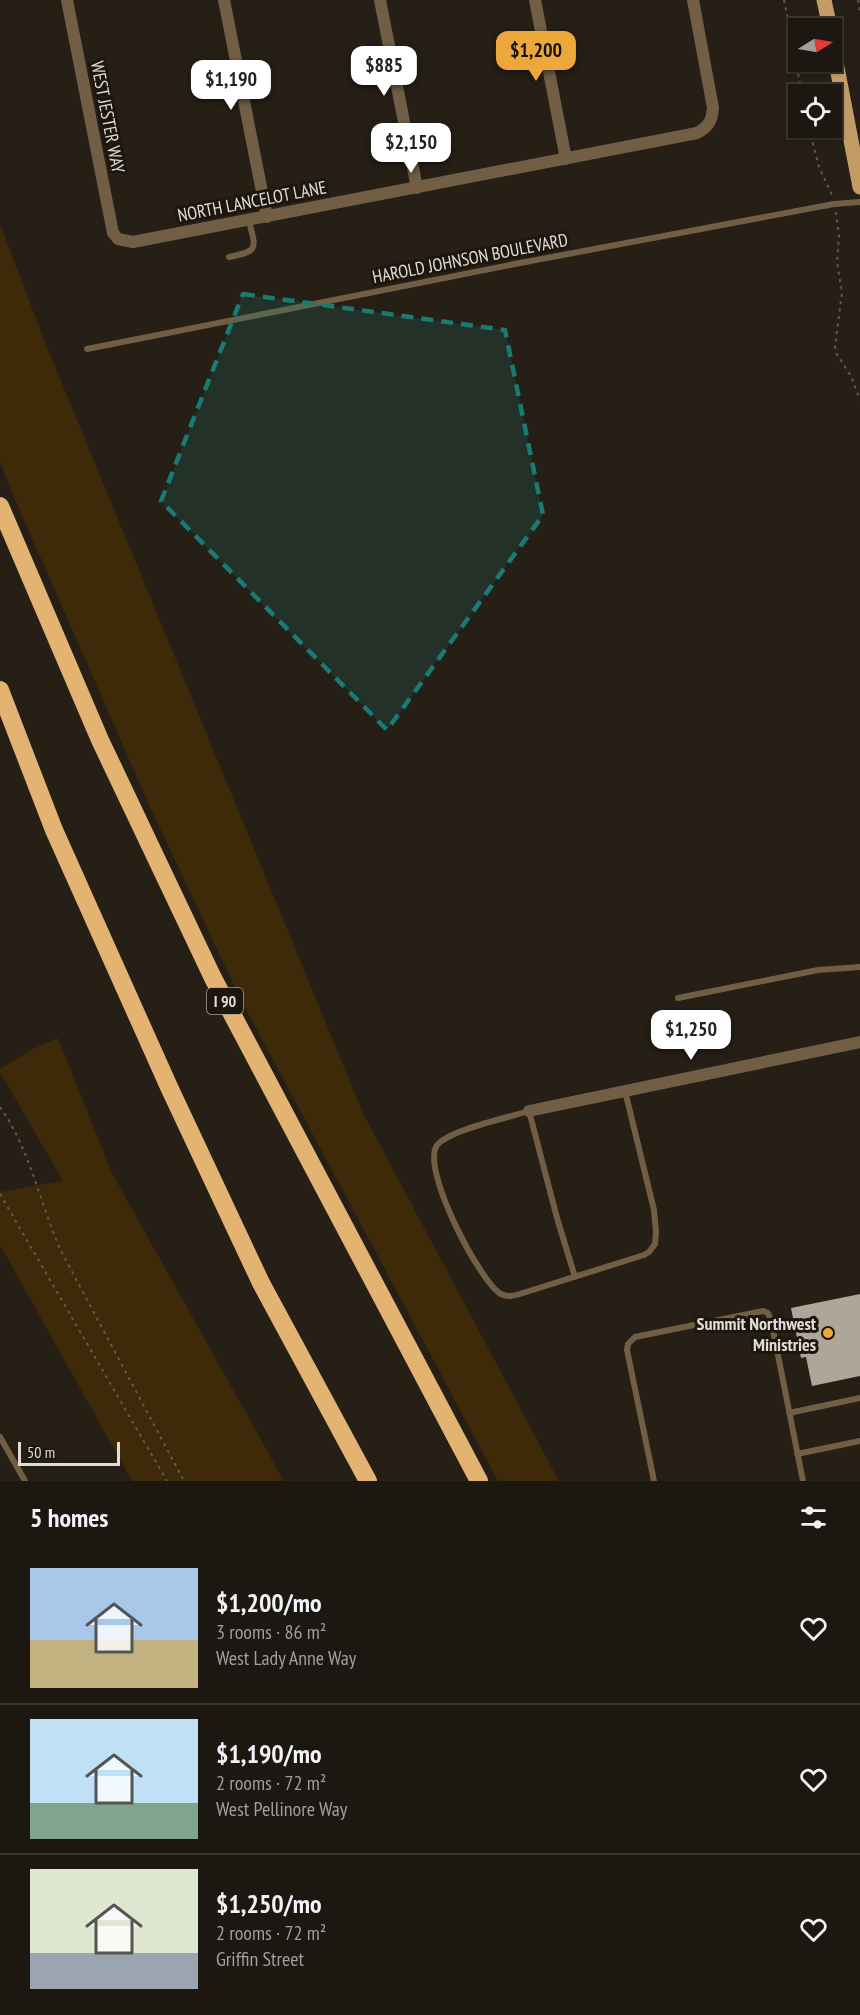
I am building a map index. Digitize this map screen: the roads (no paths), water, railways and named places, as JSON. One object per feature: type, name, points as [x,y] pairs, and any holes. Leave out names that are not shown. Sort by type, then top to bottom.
[{"type":"highway","name":"I 90","points":[[0,507],[99,740],[213,978],[304,1154],[479,1481]]},
{"type":"highway","points":[[0,690],[54,830],[174,1098],[261,1283],[368,1481]]},
{"type":"main road","points":[[824,0],[828,18]]},
{"type":"main road","points":[[838,72],[860,187]]},
{"type":"street","name":"WEST JESTER WAY","points":[[67,0],[112,233],[118,239]]},
{"type":"street","points":[[224,0],[267,217]]},
{"type":"street","points":[[380,0],[417,188]]},
{"type":"street","points":[[535,0],[566,159]]},
{"type":"street","name":"NORTH LANCELOT LANE","points":[[118,239],[133,242],[144,241],[697,133],[708,126],[713,108],[693,0]]},
{"type":"street","points":[[529,1112],[860,1042]]},
{"type":"lane","name":"HAROLD JOHNSON BOULEVARD","points":[[87,349],[520,263],[834,204],[860,202]]},
{"type":"lane","points":[[229,258],[249,253],[253,248],[254,242],[249,220]]},
{"type":"lane","points":[[678,998],[818,970],[860,967]]},
{"type":"lane","points":[[575,1277],[529,1112],[448,1136],[436,1146],[432,1158],[441,1194],[483,1276],[501,1294],[510,1297],[575,1277],[644,1255],[650,1252],[655,1244],[657,1232],[654,1210],[625,1090]]},
{"type":"lane","points":[[654,1481],[627,1350],[628,1344],[636,1337],[763,1311],[768,1313],[771,1320],[803,1481]]},
{"type":"lane","points":[[789,1413],[860,1398]]},
{"type":"lane","points":[[0,1437],[25,1481]]},
{"type":"lane","points":[[797,1454],[860,1441]]},
{"type":"place","name":"Summit Northwest Ministries","points":[[828,1333]]}]
